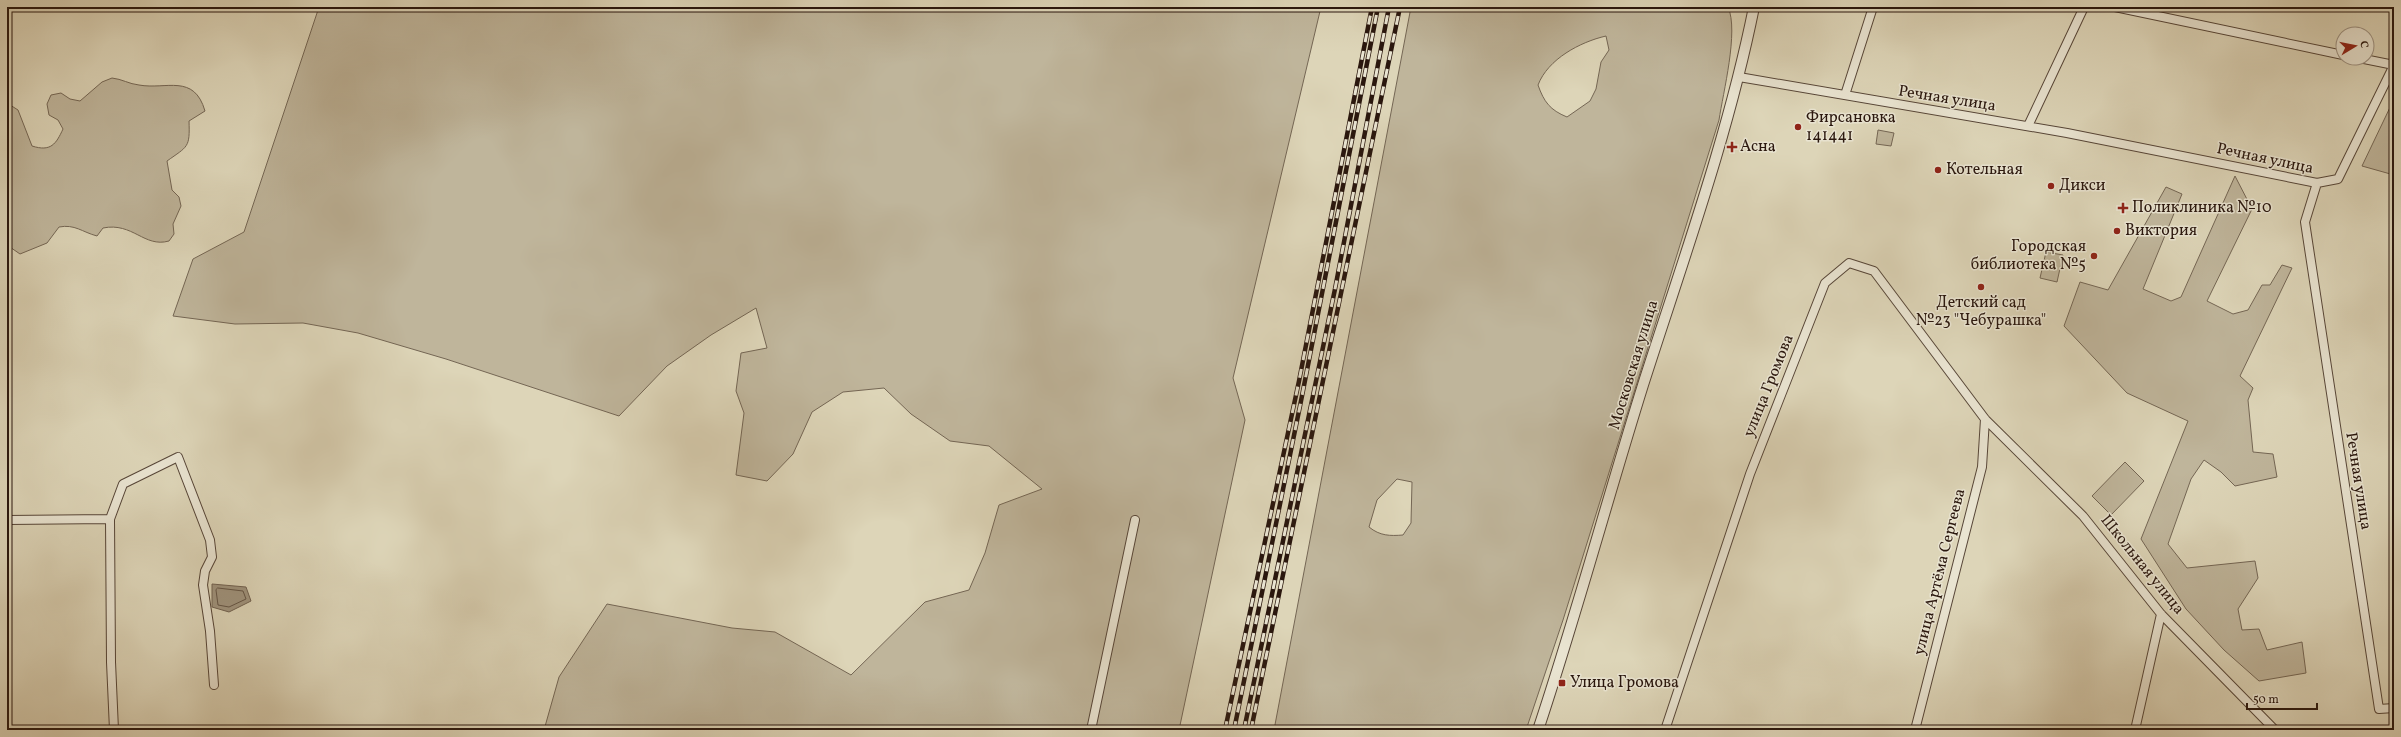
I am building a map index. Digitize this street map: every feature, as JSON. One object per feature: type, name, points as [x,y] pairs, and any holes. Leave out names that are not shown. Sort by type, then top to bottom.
[{"type":"street","name":"Московская улица","points":[[1538,730],[1555,680],[1629,430],[1730,114],[1754,7]]},
{"type":"street","points":[[1845,95],[1873,7]]},
{"type":"street","points":[[2028,126],[2084,7]]},
{"type":"street","points":[[2115,7],[2335,53]]},
{"type":"street","points":[[2317,183],[2338,179],[2394,65],[2375,61]]},
{"type":"street","name":"Речная улица","points":[[1739,77],[2028,126],[2317,183],[2305,222],[2378,709],[2394,708]]},
{"type":"street","name":"улица Громова","points":[[1666,730],[1750,474],[1825,283],[1848,263],[1874,271],[1985,419]]},
{"type":"street","name":"Школьная улица","points":[[1985,419],[2083,516],[2161,614],[2275,730]]},
{"type":"street","name":"улица Артёма Сергеева","points":[[1915,730],[1982,467],[1985,419]]},
{"type":"street","points":[[114,730],[110,662],[110,519],[123,484],[178,457],[210,540],[212,557],[205,571],[203,585],[210,631],[214,685]]},
{"type":"street","points":[[7,520],[110,519]]},
{"type":"street","points":[[1091,730],[1135,520]]},
{"type":"street","points":[[2135,730],[2161,614]]},
{"type":"shaded area","points":[[319,7],[1321,7],[1233,378],[1245,420],[1179,730],[544,730],[559,677],[607,604],[732,628],[775,632],[851,675],[925,602],[969,590],[985,553],[999,505],[1042,489],[989,446],[950,441],[911,414],[884,388],[843,392],[812,412],[793,454],[767,481],[736,475],[744,413],[736,391],[741,353],[767,348],[756,308],[711,335],[667,366],[619,416],[446,359],[358,333],[303,323],[235,324],[173,316],[193,259],[244,232]]},
{"type":"shaded area","points":[[1411,7],[1728,7],[1732,31],[1731,46],[1727,79],[1719,120],[1563,620],[1526,730],[1274,730]],"holes":[[[1606,36],[1609,50],[1601,62],[1596,89],[1590,101],[1567,117],[1556,111],[1545,101],[1538,85],[1543,76],[1549,67],[1566,53],[1576,47]],[[1397,479],[1412,482],[1411,523],[1403,535],[1381,534],[1369,527],[1377,500]]]},
{"type":"shaded area","points":[[112,78],[139,85],[169,85],[186,87],[194,92],[200,99],[205,111],[189,121],[189,137],[186,146],[167,161],[172,190],[179,197],[181,206],[173,224],[174,234],[169,241],[160,242],[152,241],[122,228],[103,228],[97,236],[74,227],[65,226],[59,227],[47,243],[20,254],[7,245],[7,103],[18,110],[32,146],[44,148],[55,143],[63,129],[58,120],[49,115],[47,104],[51,95],[61,93],[70,99],[80,101],[102,82]]},
{"type":"shaded area","points":[[2394,99],[2394,175],[2362,166]]},
{"type":"shaded area","points":[[1878,130],[1894,133],[1891,146],[1876,144]]},
{"type":"shaded area","points":[[2235,176],[2252,209],[2207,301],[2233,314],[2248,310],[2262,285],[2270,285],[2282,265],[2292,268],[2240,376],[2253,388],[2248,400],[2253,452],[2273,454],[2277,477],[2235,486],[2221,472],[2204,460],[2191,479],[2168,544],[2187,568],[2255,561],[2258,578],[2238,609],[2242,630],[2259,629],[2267,650],[2302,642],[2306,673],[2259,681],[2224,650],[2186,609],[2141,539],[2188,421],[2127,393],[2064,326],[2080,282],[2108,290],[2166,187],[2182,194],[2143,289],[2171,301],[2181,297]]},
{"type":"shaded area","points":[[2046,252],[2063,255],[2057,282],[2040,278]]},
{"type":"shaded area","points":[[2125,462],[2144,481],[2111,515],[2092,496]]},
{"type":"water","points":[[212,584],[246,587],[251,601],[229,612],[212,607]]},
{"type":"railway","points":[[1225,730],[1299,381],[1372,7]]},
{"type":"railway","points":[[1234,730],[1301,401],[1378,7]]},
{"type":"railway","points":[[1244,730],[1335,289],[1389,7]]},
{"type":"railway","points":[[1251,730],[1400,7]]},
{"type":"place","name":"Фирсановка 141441","points":[[1798,127]]},
{"type":"place","name":"Асна","points":[[1732,147]]},
{"type":"place","name":"Котельная","points":[[1938,170]]},
{"type":"place","name":"Дикси","points":[[2051,186]]},
{"type":"place","name":"Поликлиника №10","points":[[2123,208]]},
{"type":"place","name":"Виктория","points":[[2117,231]]},
{"type":"place","name":"Городская библиотека №5","points":[[2094,256]]},
{"type":"place","name":"Детский сад №23 \"Чебурашка\"","points":[[1981,287]]},
{"type":"place","name":"Улица Громова","points":[[1562,683]]}]
